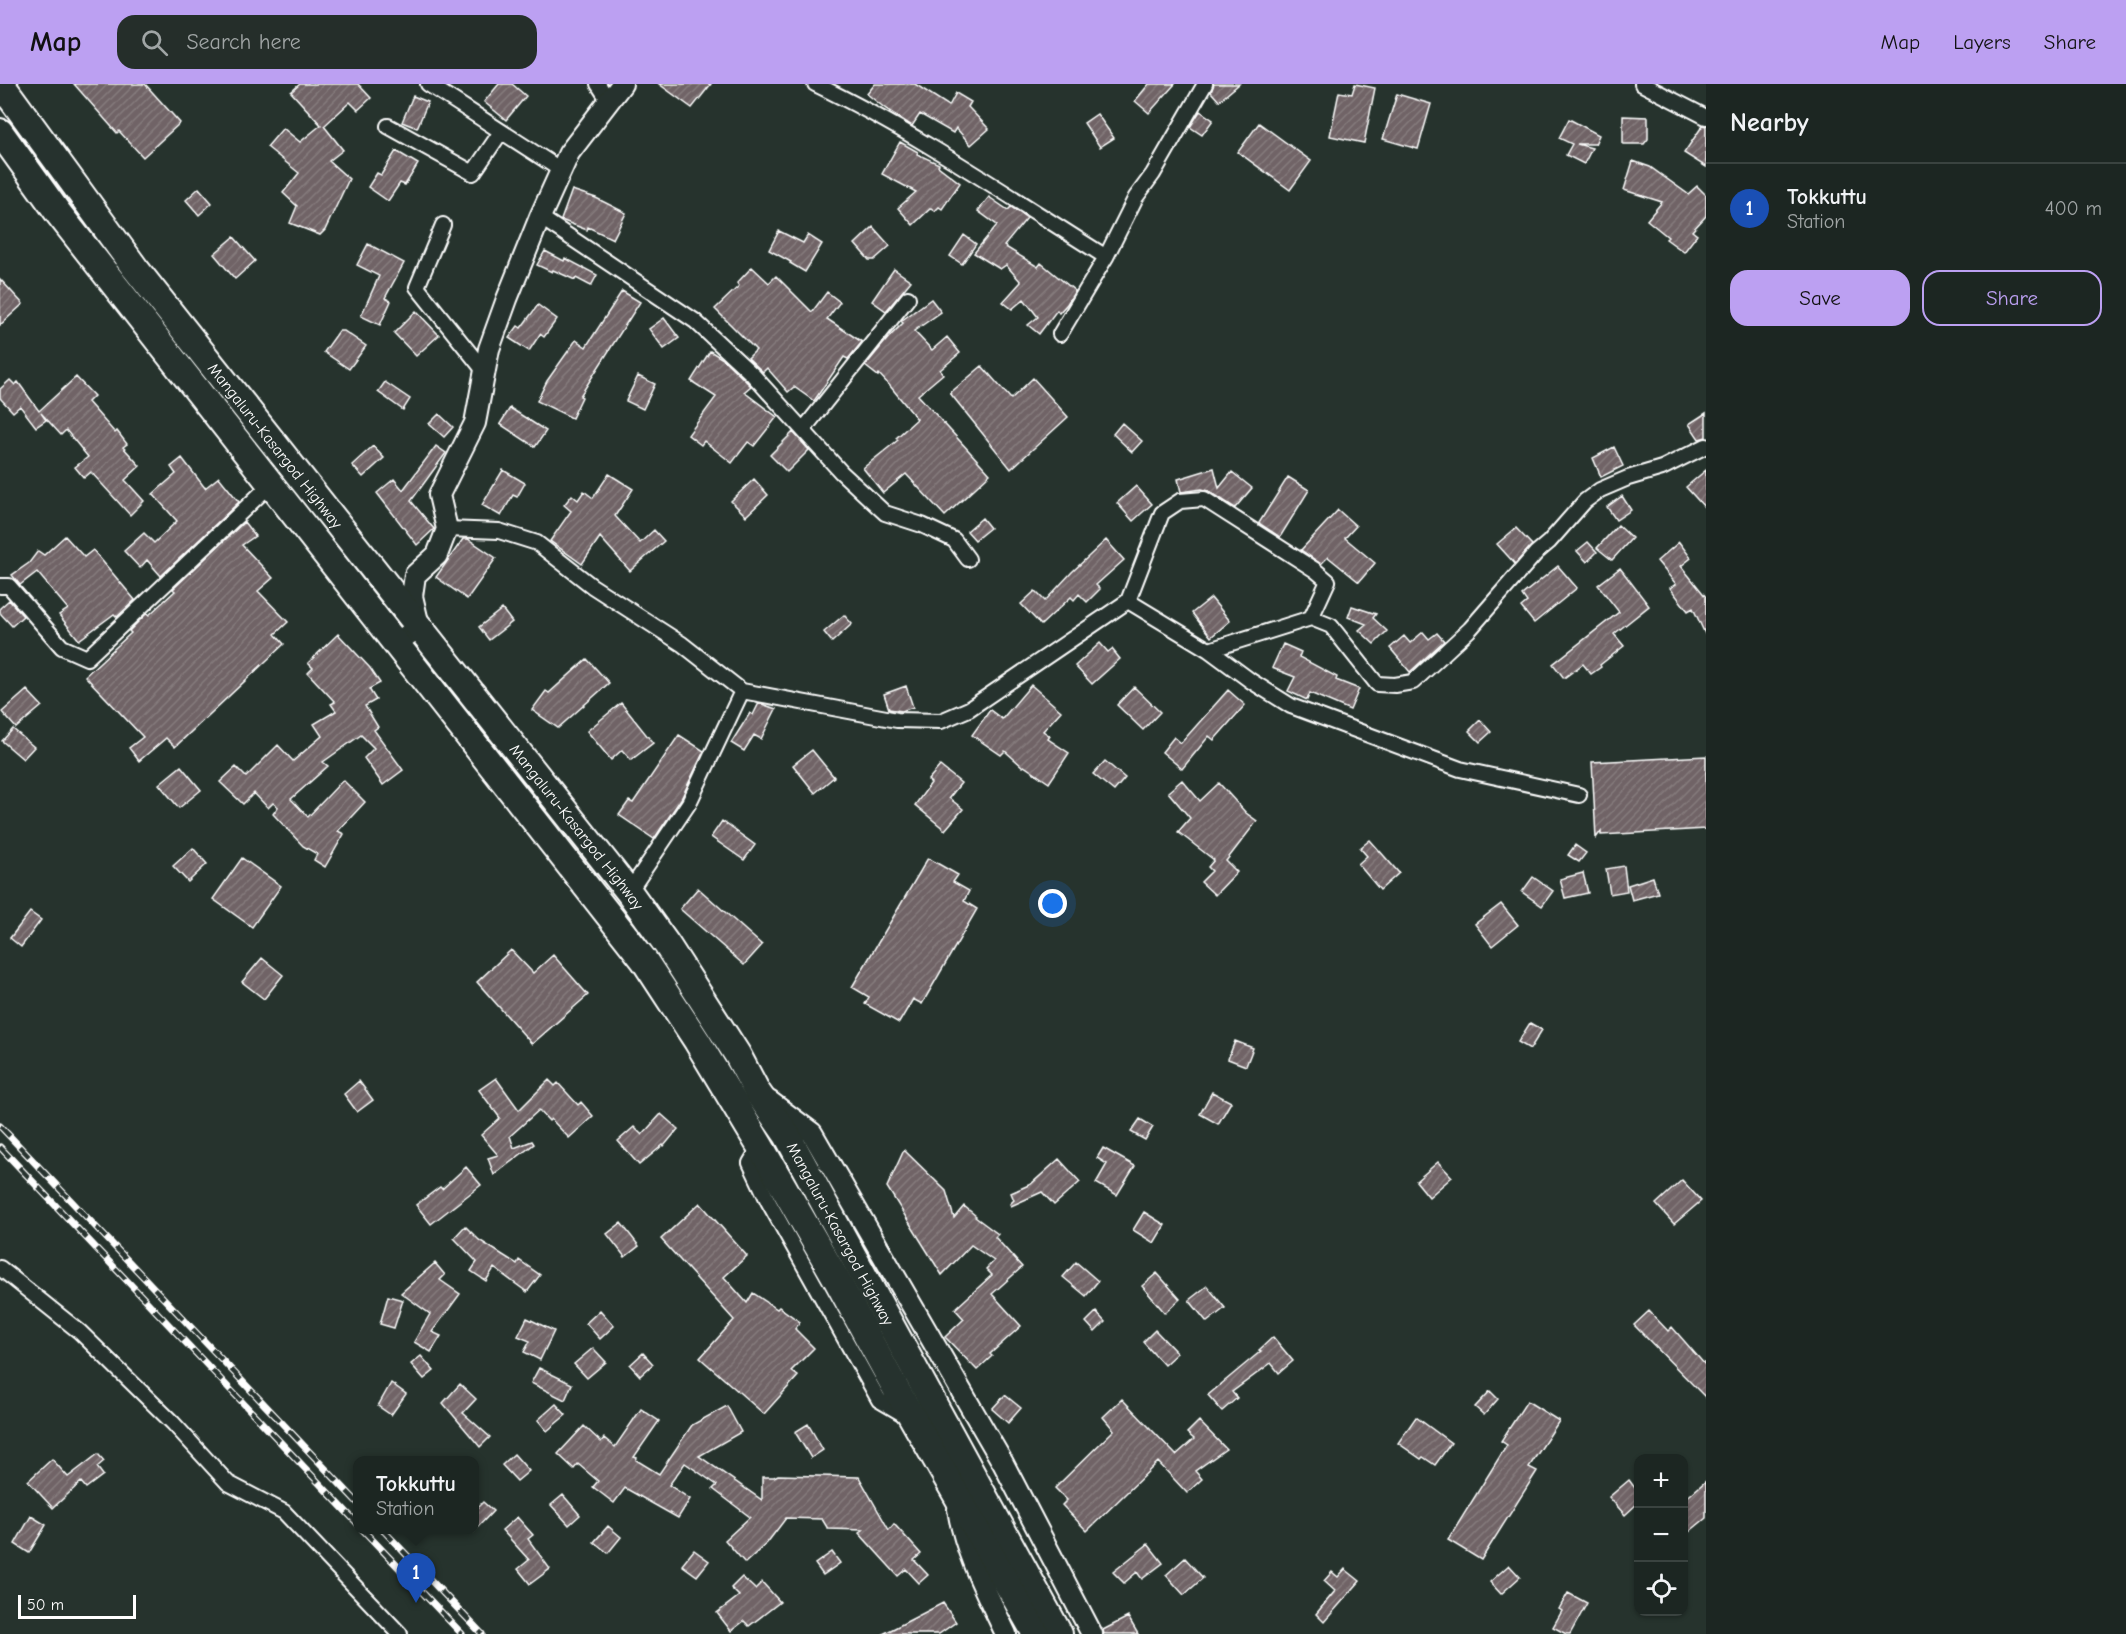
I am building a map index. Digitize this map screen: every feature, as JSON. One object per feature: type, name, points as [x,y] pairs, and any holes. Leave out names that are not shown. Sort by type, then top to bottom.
[{"type":"highway","name":"Mangaluru-Kasargod Highway","points":[[1,84],[135,268],[419,626],[667,945],[731,1044],[757,1092],[787,1135],[1010,1567],[1036,1634]]},
{"type":"highway","name":"Mangaluru-Kasargod Highway","points":[[0,132],[60,214],[644,960],[697,1041],[760,1146],[955,1491],[1059,1634]]},
{"type":"street","points":[[428,84],[561,170]]},
{"type":"street","points":[[598,84],[609,101]]},
{"type":"street","points":[[396,644],[419,626],[412,596],[415,575],[437,555],[447,529],[439,495],[476,423],[489,349],[540,217],[569,153],[622,84]]},
{"type":"street","points":[[815,84],[865,108],[936,150],[1106,257]]},
{"type":"street","points":[[1060,334],[1106,257],[1136,197],[1154,174],[1205,84]]},
{"type":"street","points":[[1642,84],[1706,117]]},
{"type":"street","points":[[388,126],[473,173],[501,132]]},
{"type":"street","points":[[540,217],[695,321],[753,375],[841,472],[885,513],[922,525],[954,540],[968,559]]},
{"type":"street","points":[[443,225],[417,286],[485,372]]},
{"type":"street","points":[[803,430],[908,298]]},
{"type":"street","points":[[1209,650],[1311,618],[1331,626],[1377,684],[1395,685],[1413,682],[1470,628],[1585,501],[1600,490],[1628,478],[1662,468],[1706,446]]},
{"type":"street","points":[[0,586],[9,586],[62,647],[87,658],[271,484]]},
{"type":"street","points":[[447,529],[499,531],[537,543],[592,586],[682,644],[742,691],[897,720],[941,721],[969,709],[1128,601],[1162,513],[1180,501],[1204,499],[1315,570],[1328,581],[1311,618]]},
{"type":"street","points":[[1128,601],[1209,650],[1251,681],[1292,706],[1460,769],[1580,795]]},
{"type":"street","points":[[628,892],[689,803],[742,691]]},
{"type":"street","points":[[757,1092],[812,1133],[1003,1463],[1092,1634]]},
{"type":"street","points":[[0,1268],[80,1332],[172,1423],[228,1483],[284,1512],[400,1634]]},
{"type":"street","points":[[955,1491],[960,1522],[976,1574],[1006,1634]]},
{"type":"building","points":[[74,84],[145,84],[180,123],[143,157],[119,131],[117,133]]},
{"type":"building","points":[[300,84],[358,84],[371,98],[358,110],[350,102],[324,126],[343,150],[329,161],[349,179],[325,230],[320,235],[290,223],[297,206],[283,193],[299,173],[267,147],[283,128],[300,142],[321,125],[291,92]]},
{"type":"building","points":[[499,84],[512,84],[526,96],[506,120],[484,102]]},
{"type":"building","points":[[659,84],[711,84],[692,108]]},
{"type":"building","points":[[875,84],[915,84],[949,106],[956,93],[971,102],[968,107],[989,129],[971,145],[956,128],[953,133],[920,114],[912,126],[867,94]]},
{"type":"building","points":[[1149,84],[1175,84],[1149,113],[1135,101]]},
{"type":"building","points":[[1214,84],[1239,84],[1219,101],[1211,92]]},
{"type":"building","points":[[1355,84],[1375,88],[1364,143],[1330,136],[1339,92],[1352,94]]},
{"type":"building","points":[[1397,94],[1431,104],[1418,149],[1383,139]]},
{"type":"building","points":[[413,96],[428,102],[417,128],[402,122]]},
{"type":"building","points":[[1200,111],[1213,120],[1202,135],[1190,127]]},
{"type":"building","points":[[1097,114],[1114,138],[1100,147],[1084,123]]},
{"type":"building","points":[[1623,116],[1648,117],[1648,139],[1644,144],[1623,144]]},
{"type":"building","points":[[1569,119],[1599,135],[1595,144],[1577,144],[1592,148],[1584,164],[1566,155],[1572,144],[1559,138]]},
{"type":"building","points":[[1259,123],[1311,161],[1290,190],[1238,152]]},
{"type":"building","points":[[1703,125],[1706,126],[1706,167],[1684,153]]},
{"type":"building","points":[[900,142],[918,152],[917,154],[939,164],[938,166],[960,183],[942,209],[939,207],[935,211],[931,208],[913,225],[898,208],[916,192],[882,174]]},
{"type":"building","points":[[396,151],[418,164],[405,185],[400,183],[388,201],[368,187],[377,173],[381,175]]},
{"type":"building","points":[[1633,161],[1650,167],[1688,194],[1697,186],[1706,195],[1706,216],[1692,231],[1697,235],[1684,252],[1666,239],[1668,237],[1647,220],[1662,202],[1624,190]]},
{"type":"building","points":[[199,188],[212,203],[199,215],[186,200]]},
{"type":"building","points":[[572,190],[596,198],[626,213],[613,239],[588,227],[587,230],[561,220]]},
{"type":"building","points":[[989,197],[1008,210],[1011,207],[1027,218],[1004,246],[1038,267],[1041,263],[1075,291],[1067,304],[1059,313],[1057,310],[1039,334],[1028,325],[1038,317],[1024,299],[1012,309],[1003,302],[1021,282],[1006,265],[1000,269],[974,253],[997,225],[978,211]]},
{"type":"building","points":[[873,227],[890,246],[874,260],[869,260],[855,244]]},
{"type":"building","points":[[779,231],[803,243],[808,235],[822,244],[805,272],[769,250]]},
{"type":"building","points":[[964,235],[976,244],[962,264],[950,256]]},
{"type":"building","points":[[234,237],[255,261],[235,279],[214,254]]},
{"type":"building","points":[[368,244],[404,263],[385,298],[391,301],[380,325],[361,316],[379,276],[357,265]]},
{"type":"building","points":[[545,251],[564,261],[565,258],[597,275],[591,286],[576,278],[575,280],[537,265]]},
{"type":"building","points":[[752,267],[769,283],[776,276],[812,312],[827,292],[840,302],[827,319],[862,342],[848,359],[844,357],[814,401],[794,387],[788,392],[767,368],[763,372],[748,358],[756,350],[715,309],[739,286],[737,283]]},
{"type":"building","points":[[894,269],[911,281],[886,311],[872,301]]},
{"type":"building","points":[[0,279],[23,304],[0,325]]},
{"type":"building","points":[[622,291],[640,302],[580,396],[582,397],[572,418],[537,401],[547,381],[576,340],[586,347]]},
{"type":"building","points":[[931,299],[941,312],[914,331],[932,350],[947,337],[960,353],[940,370],[943,374],[918,395],[990,474],[945,516],[906,474],[883,493],[863,468],[898,440],[896,438],[917,419],[879,374],[878,376],[865,366],[903,323],[901,321]]},
{"type":"building","points":[[538,305],[557,319],[544,337],[540,334],[529,351],[509,338],[518,326],[521,328]]},
{"type":"building","points":[[416,311],[439,335],[416,356],[394,333]]},
{"type":"building","points":[[664,318],[679,338],[664,349],[649,329]]},
{"type":"building","points":[[339,331],[344,331],[366,346],[349,369],[324,352]]},
{"type":"building","points":[[710,351],[723,359],[751,386],[744,392],[777,417],[754,446],[748,442],[732,463],[704,441],[701,445],[688,435],[716,397],[691,381]]},
{"type":"building","points":[[982,366],[1011,399],[1033,378],[1068,417],[1011,469],[950,393]]},
{"type":"building","points":[[638,376],[655,384],[643,409],[626,401]]},
{"type":"building","points":[[76,377],[94,396],[88,402],[115,433],[117,431],[127,444],[123,447],[140,466],[125,480],[144,501],[130,515],[91,472],[84,478],[75,467],[88,457],[66,430],[61,435],[41,413],[46,420],[36,427],[20,406],[13,412],[0,398],[0,389],[10,380],[15,385],[18,382],[39,411]]},
{"type":"building","points":[[385,382],[410,399],[403,410],[378,392]]},
{"type":"building","points":[[510,408],[546,431],[535,447],[500,424]]},
{"type":"building","points":[[1706,413],[1706,437],[1699,439],[1689,424]]},
{"type":"building","points":[[439,414],[453,427],[444,437],[429,424]]},
{"type":"building","points":[[1122,423],[1142,441],[1132,452],[1113,434]]},
{"type":"building","points":[[793,432],[809,450],[787,472],[770,455]]},
{"type":"building","points":[[373,446],[384,458],[363,477],[352,465]]},
{"type":"building","points":[[436,446],[446,453],[411,501],[434,529],[417,545],[377,493],[394,479],[403,490]]},
{"type":"building","points":[[1614,447],[1623,466],[1601,477],[1593,458]]},
{"type":"building","points":[[182,458],[205,488],[219,477],[239,502],[161,576],[147,560],[140,568],[124,551],[144,533],[154,543],[177,521],[153,494],[176,474],[171,467]]},
{"type":"building","points":[[1214,468],[1219,488],[1232,472],[1252,488],[1235,508],[1209,491],[1202,489],[1181,492],[1178,479]]},
{"type":"building","points":[[503,470],[525,483],[517,497],[513,495],[501,516],[482,505]]},
{"type":"building","points":[[1706,470],[1706,509],[1686,487]]},
{"type":"building","points":[[609,474],[633,489],[615,516],[640,543],[654,530],[664,541],[630,571],[600,537],[582,564],[550,541],[571,511],[564,505],[572,495],[578,500],[584,491],[593,498]]},
{"type":"building","points":[[1288,477],[1309,490],[1280,537],[1259,523]]},
{"type":"building","points":[[754,479],[768,495],[746,516],[731,501]]},
{"type":"building","points":[[1136,486],[1152,504],[1133,521],[1117,503]]},
{"type":"building","points":[[1622,496],[1631,510],[1616,520],[1607,507]]},
{"type":"building","points":[[1338,510],[1356,526],[1345,538],[1375,563],[1359,582],[1328,557],[1321,564],[1301,550]]},
{"type":"building","points":[[982,518],[990,528],[975,540],[967,531]]},
{"type":"building","points":[[244,522],[255,536],[242,545],[273,578],[258,591],[288,622],[275,634],[284,644],[175,747],[166,738],[139,761],[129,748],[143,737],[85,676],[131,633],[129,631],[147,613],[149,615],[175,591],[173,589]]},
{"type":"building","points":[[1618,525],[1632,538],[1612,560],[1597,548]]},
{"type":"building","points":[[1516,528],[1532,545],[1515,564],[1497,544]]},
{"type":"building","points":[[65,536],[84,557],[93,550],[135,600],[117,617],[114,614],[79,640],[59,615],[68,609],[37,572],[20,585],[12,575],[29,563],[38,551],[44,555]]},
{"type":"building","points":[[463,539],[468,539],[496,558],[467,599],[436,577]]},
{"type":"building","points":[[1106,540],[1124,560],[1096,585],[1100,589],[1087,602],[1079,594],[1074,600],[1071,597],[1041,625],[1021,604],[1035,591],[1045,601]]},
{"type":"building","points":[[1588,542],[1597,552],[1587,562],[1577,551]]},
{"type":"building","points":[[1679,542],[1691,558],[1681,566],[1706,597],[1706,636],[1693,608],[1688,611],[1670,588],[1676,584],[1657,561]]},
{"type":"building","points":[[1558,566],[1577,588],[1534,623],[1521,607],[1527,602],[1522,595]]},
{"type":"building","points":[[1620,568],[1649,606],[1614,634],[1624,646],[1600,665],[1601,667],[1591,674],[1583,664],[1564,678],[1553,664],[1619,612],[1598,585]]},
{"type":"building","points":[[1211,598],[1230,621],[1211,637],[1192,613]]},
{"type":"building","points":[[9,600],[23,616],[12,626],[0,613],[0,608]]},
{"type":"building","points":[[1352,606],[1376,614],[1373,618],[1387,631],[1374,644],[1359,630],[1366,624],[1348,617]]},
{"type":"building","points":[[502,609],[512,622],[489,640],[479,627]]},
{"type":"building","points":[[844,615],[852,624],[832,642],[824,632]]},
{"type":"building","points":[[1423,632],[1429,639],[1437,633],[1444,641],[1410,672],[1390,648],[1404,636],[1410,643]]},
{"type":"building","points":[[338,634],[370,668],[380,683],[369,689],[376,700],[365,706],[378,727],[374,730],[403,770],[383,785],[364,758],[374,748],[361,735],[323,762],[328,766],[291,799],[308,817],[343,780],[365,802],[338,831],[344,834],[325,867],[314,860],[317,854],[303,846],[273,814],[278,807],[273,803],[268,808],[254,793],[243,804],[220,782],[236,767],[246,777],[278,745],[293,761],[322,736],[314,724],[336,711],[331,704],[335,702],[308,673],[313,668],[308,663]]},
{"type":"building","points":[[1100,643],[1108,652],[1112,649],[1120,659],[1092,684],[1075,666]]},
{"type":"building","points":[[1283,644],[1301,652],[1299,657],[1337,677],[1336,680],[1359,689],[1350,710],[1310,693],[1307,700],[1288,691],[1295,677],[1272,668]]},
{"type":"building","points":[[587,659],[609,683],[558,728],[532,710],[546,691],[549,693]]},
{"type":"building","points":[[1031,685],[1061,711],[1043,731],[1050,736],[1048,739],[1069,753],[1049,783],[1023,767],[1005,751],[1001,755],[972,735],[990,710],[1002,719]]},
{"type":"building","points":[[906,686],[913,707],[902,711],[889,709],[884,694]]},
{"type":"building","points":[[1134,687],[1160,712],[1143,730],[1117,705]]},
{"type":"building","points":[[27,690],[42,706],[16,728],[2,712]]},
{"type":"building","points":[[1228,690],[1245,705],[1214,740],[1209,736],[1182,769],[1162,752],[1174,737],[1181,743]]},
{"type":"building","points":[[621,703],[653,743],[631,760],[622,750],[611,760],[587,731]]},
{"type":"building","points":[[759,703],[776,709],[761,739],[754,735],[744,751],[731,743],[750,713],[753,715]]},
{"type":"building","points":[[1480,720],[1491,732],[1480,742],[1469,731]]},
{"type":"building","points":[[13,729],[34,747],[23,759],[2,741]]},
{"type":"building","points":[[679,735],[704,751],[681,799],[654,839],[619,815],[629,801],[633,803]]},
{"type":"building","points":[[812,750],[834,777],[815,793],[793,765]]},
{"type":"building","points":[[1706,756],[1706,829],[1601,835],[1601,831],[1596,838],[1592,762]]},
{"type":"building","points":[[1105,761],[1125,778],[1114,791],[1093,774]]},
{"type":"building","points":[[181,766],[201,790],[179,808],[159,784]]},
{"type":"building","points":[[940,766],[961,783],[949,798],[963,809],[945,830],[915,805],[931,783],[928,780]]},
{"type":"building","points":[[1182,780],[1200,801],[1219,783],[1246,813],[1257,821],[1226,861],[1237,872],[1215,895],[1201,882],[1212,871],[1208,867],[1214,860],[1178,832],[1190,818],[1168,792]]},
{"type":"building","points":[[722,821],[755,845],[744,860],[711,837]]},
{"type":"building","points":[[1370,840],[1399,873],[1380,890],[1358,864],[1367,856],[1360,848]]},
{"type":"building","points":[[1575,845],[1586,853],[1579,862],[1568,855]]},
{"type":"building","points":[[193,848],[207,864],[188,882],[173,866]]},
{"type":"building","points":[[242,858],[281,886],[252,927],[213,899]]},
{"type":"building","points":[[928,858],[958,875],[953,882],[969,891],[964,901],[977,909],[922,1004],[913,999],[899,1023],[865,1004],[869,997],[852,987]]},
{"type":"building","points":[[1624,866],[1627,891],[1610,894],[1606,869]]},
{"type":"building","points":[[1583,873],[1588,893],[1565,898],[1560,879]]},
{"type":"building","points":[[1533,877],[1553,891],[1542,906],[1522,892]]},
{"type":"building","points":[[1653,877],[1658,893],[1632,900],[1628,885]]},
{"type":"building","points":[[698,888],[762,945],[744,965],[680,909]]},
{"type":"building","points":[[1501,904],[1518,925],[1492,946],[1475,924]]},
{"type":"building","points":[[30,912],[41,920],[21,947],[10,938]]},
{"type":"building","points":[[511,950],[533,973],[553,955],[588,995],[532,1044],[477,982]]},
{"type":"building","points":[[262,958],[283,975],[264,999],[242,982]]},
{"type":"building","points":[[1530,1023],[1542,1030],[1530,1049],[1518,1042]]},
{"type":"building","points":[[1235,1041],[1253,1048],[1246,1066],[1228,1059]]},
{"type":"building","points":[[496,1078],[519,1110],[549,1080],[555,1086],[558,1083],[578,1105],[581,1102],[593,1116],[569,1138],[539,1110],[510,1136],[514,1148],[532,1141],[534,1144],[494,1175],[488,1158],[498,1155],[481,1135],[500,1118],[479,1090]]},
{"type":"building","points":[[359,1081],[373,1100],[357,1112],[344,1094]]},
{"type":"building","points":[[1212,1092],[1231,1102],[1218,1124],[1200,1114]]},
{"type":"building","points":[[661,1114],[678,1129],[664,1146],[639,1165],[618,1141],[634,1127],[642,1135]]},
{"type":"building","points":[[1140,1119],[1153,1127],[1145,1140],[1131,1132]]},
{"type":"building","points":[[1103,1148],[1135,1166],[1117,1195],[1096,1183],[1107,1164],[1097,1158]]},
{"type":"building","points":[[904,1150],[946,1191],[954,1218],[964,1206],[998,1234],[995,1237],[1022,1267],[992,1294],[1021,1326],[990,1354],[992,1356],[977,1370],[945,1337],[964,1319],[955,1309],[992,1275],[986,1269],[994,1261],[971,1245],[942,1275],[887,1187]]},
{"type":"building","points":[[1059,1159],[1080,1182],[1054,1205],[1042,1192],[1011,1206],[1014,1200],[1011,1193],[1031,1184]]},
{"type":"building","points":[[1438,1162],[1452,1177],[1429,1197],[1416,1181]]},
{"type":"building","points":[[466,1167],[481,1185],[431,1224],[416,1205],[440,1187],[442,1189]]},
{"type":"building","points":[[1682,1180],[1701,1201],[1674,1224],[1656,1204]]},
{"type":"building","points":[[700,1203],[747,1256],[724,1277],[747,1303],[753,1293],[800,1322],[795,1329],[814,1348],[791,1371],[798,1376],[764,1414],[700,1358],[734,1320],[661,1239]]},
{"type":"building","points":[[1144,1212],[1165,1225],[1154,1243],[1133,1230]]},
{"type":"building","points":[[621,1223],[639,1246],[625,1257],[607,1234]]},
{"type":"building","points":[[465,1226],[479,1240],[517,1264],[519,1260],[540,1275],[527,1292],[494,1268],[486,1281],[471,1271],[477,1262],[454,1238]]},
{"type":"building","points":[[1076,1262],[1098,1281],[1086,1296],[1063,1277]]},
{"type":"building","points":[[435,1263],[445,1275],[440,1280],[460,1294],[432,1332],[441,1336],[431,1352],[414,1342],[430,1314],[401,1293]]},
{"type":"building","points":[[1157,1273],[1180,1299],[1165,1313],[1142,1286]]},
{"type":"building","points":[[1207,1286],[1225,1308],[1207,1322],[1189,1300]]},
{"type":"building","points":[[388,1296],[403,1300],[394,1328],[380,1324]]},
{"type":"building","points":[[600,1310],[614,1326],[600,1339],[586,1323]]},
{"type":"building","points":[[1649,1311],[1668,1331],[1672,1327],[1706,1366],[1706,1398],[1634,1325]]},
{"type":"building","points":[[1096,1312],[1105,1322],[1095,1332],[1086,1322]]},
{"type":"building","points":[[527,1318],[554,1331],[540,1360],[524,1352],[530,1341],[518,1336]]},
{"type":"building","points":[[1155,1330],[1177,1353],[1164,1365],[1143,1342]]},
{"type":"building","points":[[1273,1337],[1293,1361],[1279,1373],[1271,1363],[1232,1392],[1237,1398],[1222,1411],[1208,1395],[1261,1351],[1259,1350]]},
{"type":"building","points":[[593,1348],[606,1362],[587,1378],[574,1364]]},
{"type":"building","points":[[643,1353],[653,1364],[640,1376],[630,1365]]},
{"type":"building","points":[[421,1356],[434,1371],[424,1379],[411,1364]]},
{"type":"building","points":[[539,1368],[572,1384],[565,1400],[531,1383]]},
{"type":"building","points":[[391,1383],[406,1394],[391,1415],[378,1406]]},
{"type":"building","points":[[460,1384],[476,1399],[463,1413],[490,1437],[480,1447],[443,1403]]},
{"type":"building","points":[[1490,1391],[1498,1399],[1484,1415],[1475,1407]]},
{"type":"building","points":[[1005,1395],[1021,1408],[1008,1423],[992,1409]]},
{"type":"building","points":[[1122,1399],[1176,1455],[1194,1439],[1187,1433],[1199,1421],[1226,1449],[1195,1471],[1202,1479],[1187,1493],[1158,1462],[1087,1531],[1062,1505],[1067,1500],[1055,1488],[1114,1430],[1103,1417]]},
{"type":"building","points":[[1527,1401],[1559,1421],[1529,1467],[1537,1471],[1481,1560],[1448,1540],[1507,1445],[1501,1441]]},
{"type":"building","points":[[556,1404],[566,1415],[547,1431],[538,1420]]},
{"type":"building","points":[[727,1406],[741,1432],[699,1456],[762,1500],[762,1477],[778,1475],[859,1477],[889,1530],[894,1524],[921,1554],[914,1560],[928,1575],[919,1583],[906,1569],[898,1576],[859,1533],[863,1530],[828,1529],[822,1519],[786,1518],[767,1543],[745,1563],[725,1540],[750,1517],[713,1489],[717,1485],[685,1463],[669,1485],[690,1499],[678,1518],[625,1488],[614,1503],[593,1487],[598,1481],[578,1464],[574,1469],[558,1454],[584,1426],[601,1442],[604,1438],[615,1447],[641,1409],[659,1421],[634,1457],[659,1474],[692,1425]]},
{"type":"building","points":[[1416,1417],[1451,1443],[1435,1465],[1423,1457],[1421,1459],[1398,1443]]},
{"type":"building","points":[[808,1424],[823,1450],[811,1458],[795,1432]]},
{"type":"building","points":[[98,1454],[104,1461],[97,1467],[103,1475],[86,1488],[81,1482],[53,1508],[28,1481],[52,1459],[68,1477]]},
{"type":"building","points":[[514,1454],[529,1471],[517,1481],[502,1465]]},
{"type":"building","points":[[1629,1480],[1634,1487],[1634,1507],[1625,1515],[1609,1497]]},
{"type":"building","points":[[1706,1481],[1706,1518],[1688,1533],[1688,1508],[1688,1497]]},
{"type":"building","points":[[563,1495],[580,1515],[569,1525],[551,1505]]},
{"type":"building","points":[[483,1502],[493,1511],[479,1526],[479,1506]]},
{"type":"building","points":[[31,1516],[46,1525],[29,1553],[15,1544]]},
{"type":"building","points":[[517,1517],[533,1535],[528,1539],[550,1569],[530,1584],[518,1569],[529,1560],[502,1530]]},
{"type":"building","points":[[608,1526],[621,1537],[608,1553],[594,1542]]},
{"type":"building","points":[[1148,1544],[1163,1563],[1142,1579],[1137,1572],[1124,1583],[1113,1572]]},
{"type":"building","points":[[694,1550],[709,1561],[697,1576],[682,1565]]},
{"type":"building","points":[[832,1552],[840,1563],[823,1575],[815,1564]]},
{"type":"building","points":[[1185,1558],[1203,1578],[1184,1595],[1166,1575]]},
{"type":"building","points":[[1509,1565],[1520,1577],[1501,1594],[1490,1582]]},
{"type":"building","points":[[1345,1569],[1360,1581],[1324,1622],[1316,1614],[1335,1591],[1324,1581],[1332,1572],[1338,1577]]},
{"type":"building","points":[[742,1577],[755,1589],[762,1582],[780,1602],[749,1626],[744,1621],[731,1631],[717,1613],[739,1596],[731,1588]]},
{"type":"building","points":[[1568,1593],[1587,1603],[1570,1634],[1566,1634],[1553,1627]]},
{"type":"building","points":[[943,1603],[956,1622],[939,1634],[883,1634]]},
{"type":"building","points":[[1128,1617],[1138,1634],[1104,1634],[1103,1630]]},
{"type":"railway","points":[[0,1126],[353,1498]]},
{"type":"railway","points":[[0,1147],[353,1519]]},
{"type":"railway","points":[[367,1534],[462,1634]]},
{"type":"railway","points":[[387,1534],[482,1634]]},
{"type":"place","name":"Tokkuttu","points":[[416,1603]]}]
